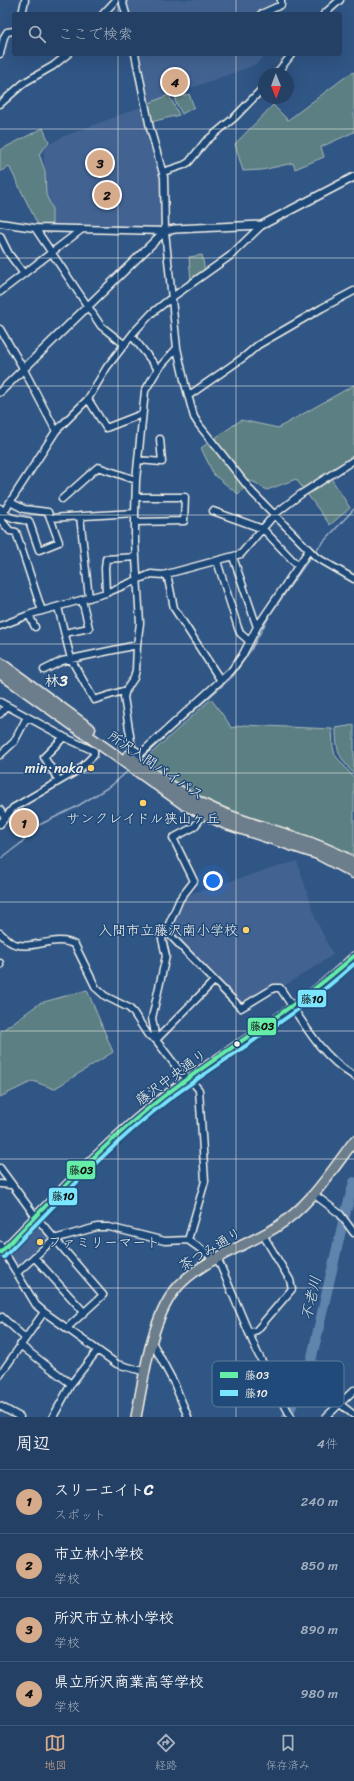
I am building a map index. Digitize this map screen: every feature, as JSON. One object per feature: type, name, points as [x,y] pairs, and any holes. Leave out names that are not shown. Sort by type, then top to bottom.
[{"type":"highway","name":"所沢入間バイパス","points":[[0,663],[135,762],[167,793],[206,811],[318,854],[354,873]]},
{"type":"highway","name":"所沢入間バイパス","points":[[0,672],[83,732],[135,762]]},
{"type":"highway","name":"所沢入間バイパス","points":[[206,811],[234,817],[321,847],[354,864]]},
{"type":"main road","name":"茶つみ通り","points":[[136,1417],[152,1342],[166,1304],[175,1290],[192,1275],[216,1259],[263,1235],[294,1214],[315,1195],[354,1141]]},
{"type":"street","points":[[22,12],[24,0]]},
{"type":"street","points":[[105,12],[116,0]]},
{"type":"street","points":[[122,0],[125,12]]},
{"type":"street","points":[[262,12],[281,5],[281,0]]},
{"type":"street","points":[[326,12],[340,0]]},
{"type":"street","points":[[0,54],[4,37],[7,32],[12,31]]},
{"type":"street","points":[[0,104],[25,82],[53,66],[66,56]]},
{"type":"street","points":[[135,56],[150,128],[163,172],[165,231],[177,348],[194,417],[253,493],[309,550],[316,557],[354,579]]},
{"type":"street","points":[[280,68],[290,56]]},
{"type":"street","points":[[163,172],[189,162],[205,142],[235,117],[258,93]]},
{"type":"street","points":[[42,611],[16,532],[10,531],[0,520],[1,510],[10,502],[56,431],[88,399],[107,367],[152,313],[230,256],[262,225],[354,176]]},
{"type":"street","points":[[0,223],[35,228],[165,231],[175,229],[262,225]]},
{"type":"street","points":[[35,228],[101,326],[125,345]]},
{"type":"street","points":[[0,292],[81,230]]},
{"type":"street","points":[[0,392],[165,231]]},
{"type":"street","points":[[0,236],[24,274]]},
{"type":"street","points":[[188,396],[244,358],[258,345],[354,291]]},
{"type":"street","points":[[0,329],[24,368],[56,431]]},
{"type":"street","points":[[132,336],[158,369]]},
{"type":"street","points":[[135,762],[124,705],[126,690],[134,678],[136,670],[140,623],[135,513],[136,480],[142,414],[145,391],[158,369],[177,348]]},
{"type":"street","points":[[88,399],[106,428],[142,414]]},
{"type":"street","points":[[138,460],[162,462],[160,439]]},
{"type":"street","points":[[0,626],[29,615],[106,593],[150,574],[167,574],[217,561],[244,551],[275,514],[302,494],[354,460]]},
{"type":"street","points":[[62,499],[98,467],[136,480]]},
{"type":"street","points":[[135,522],[184,522],[185,497],[136,497]]},
{"type":"street","points":[[1,510],[15,519],[29,522],[39,550],[59,542],[48,512],[24,509],[10,502]]},
{"type":"street","points":[[213,510],[263,529],[298,566]]},
{"type":"street","points":[[50,518],[135,513]]},
{"type":"street","points":[[80,516],[89,598]]},
{"type":"street","points":[[135,762],[221,681],[242,656],[257,627],[309,550]]},
{"type":"street","points":[[233,556],[257,627]]},
{"type":"street","points":[[106,593],[106,559],[136,558]]},
{"type":"street","points":[[217,561],[238,628],[249,641]]},
{"type":"street","points":[[167,574],[174,608],[221,681]]},
{"type":"street","points":[[65,633],[89,628],[82,600]]},
{"type":"street","points":[[58,607],[71,659],[94,700],[126,690]]},
{"type":"street","points":[[29,615],[35,627]]},
{"type":"street","points":[[44,670],[62,661],[137,645]]},
{"type":"street","points":[[0,702],[94,752],[94,755],[80,768],[13,808],[0,824]]},
{"type":"street","points":[[0,714],[7,706]]},
{"type":"street","points":[[0,755],[14,742],[27,717]]},
{"type":"street","points":[[76,742],[83,732]]},
{"type":"street","points":[[59,781],[44,756],[64,737]]},
{"type":"street","points":[[0,810],[5,818]]},
{"type":"street","points":[[156,1040],[152,1018],[166,956],[162,939],[180,899],[194,880],[173,838],[194,828],[206,811]]},
{"type":"street","points":[[166,931],[241,1008],[274,988],[280,988],[315,1042],[331,1058],[354,1076]]},
{"type":"street","points":[[0,933],[8,941],[17,945],[65,941],[75,945],[96,988],[105,996],[129,1008],[136,1015],[148,1035],[156,1040],[182,1074],[195,1085],[200,1094],[206,1172],[201,1197],[188,1240]]},
{"type":"street","name":"藤沢中央通り","points":[[1,1249],[36,1217],[135,1120],[188,1079],[293,1007],[354,956]]},
{"type":"street","points":[[156,1040],[214,981]]},
{"type":"street","points":[[0,1168],[11,1185],[36,1217],[103,1295],[67,1328]]},
{"type":"street","points":[[0,1184],[11,1185]]},
{"type":"street","points":[[315,1195],[340,1214],[347,1221],[353,1231]]},
{"type":"street","points":[[18,1272],[54,1239],[103,1226],[165,1241],[188,1240],[219,1262],[262,1361]]},
{"type":"street","points":[[249,1333],[257,1330],[292,1289],[290,1280],[263,1235]]},
{"type":"street","points":[[1,1249],[18,1272],[36,1305],[44,1312],[117,1364],[146,1372]]},
{"type":"street","points":[[34,1258],[84,1312]]},
{"type":"street","points":[[0,1375],[44,1312]]},
{"type":"street","points":[[0,1319],[2,1317],[25,1338]]},
{"type":"street","points":[[152,1342],[174,1383],[188,1417]]},
{"type":"street","points":[[20,1345],[71,1384]]},
{"type":"street","points":[[52,1417],[71,1384],[97,1350]]},
{"type":"street","points":[[344,1400],[354,1390]]},
{"type":"street","points":[[0,1406],[20,1417]]},
{"type":"street","points":[[285,1407],[291,1417]]},
{"type":"street","points":[[326,1417],[337,1407]]},
{"type":"street","points":[[344,1407],[354,1415]]},
{"type":"shaded area","points":[[124,0],[278,0],[278,3],[256,12],[128,12]]},
{"type":"shaded area","points":[[137,56],[265,56],[255,65],[147,104]]},
{"type":"shaded area","points":[[141,107],[149,145],[161,179],[163,223],[159,227],[142,229],[52,227],[45,198],[44,148],[62,137]]},
{"type":"shaded area","name":"入間市立藤沢南小学校","points":[[297,861],[316,920],[333,955],[284,986],[275,985],[242,1003],[172,933],[169,927],[187,897],[195,892]]},
{"type":"shaded area","points":[[39,1223],[51,1239],[19,1267],[8,1253]]},
{"type":"green space","points":[[354,72],[354,132],[321,147],[324,157],[295,169],[293,163],[262,170],[243,171],[235,144],[273,105],[288,120]]},
{"type":"green space","points":[[189,94],[194,107],[182,114],[175,101],[176,98]]},
{"type":"green space","points":[[169,95],[179,115],[151,122],[147,104]]},
{"type":"green space","points":[[43,128],[49,142],[39,154],[45,171],[46,195],[52,208],[52,226],[38,225],[9,166],[0,172],[0,150]]},
{"type":"green space","points":[[202,255],[205,271],[191,281],[189,257]]},
{"type":"green space","points":[[354,385],[354,460],[329,475],[350,508],[330,525],[296,479],[267,490],[252,481],[238,494],[214,475],[201,448],[241,420],[278,428]]},
{"type":"green space","points":[[211,699],[231,728],[243,725],[332,729],[335,755],[354,778],[354,855],[320,840],[234,811],[207,800],[180,784],[145,759]]},
{"type":"green space","points":[[354,725],[354,774],[339,753],[336,728]]},
{"type":"green space","points":[[87,990],[113,1052],[54,1089],[33,1081],[0,1097],[0,1032],[40,1003]]},
{"type":"waterway","points":[[314,552],[354,509]]},
{"type":"waterway","points":[[140,759],[233,676],[252,648],[271,613],[312,555]]},
{"type":"waterway","points":[[0,859],[20,844],[37,826],[76,807],[112,785],[129,770]]},
{"type":"waterway","name":"不老川","points":[[311,1361],[343,1222],[354,1182]]},
{"type":"waterway","name":"不老川","points":[[287,1417],[291,1407]]},
{"type":"transit line","name":"藤03","points":[[0,1253],[79,1172],[142,1114],[188,1078],[285,1011],[354,956]]},
{"type":"transit line","name":"藤10","points":[[4,1257],[83,1176],[146,1118],[191,1083],[310,1001],[354,964]]},
{"type":"place","name":"県立所沢商業高等学校","points":[[175,82]]},
{"type":"place","name":"所沢市立林小学校","points":[[100,163]]},
{"type":"place","name":"市立林小学校","points":[[107,195]]},
{"type":"place","name":"min･naka","points":[[91,768]]},
{"type":"place","name":"サンクレイドル狭山ヶ丘","points":[[143,803]]},
{"type":"place","name":"スリーエイトC","points":[[24,823]]},
{"type":"place","name":"入間市立藤沢南小学校","points":[[246,930]]},
{"type":"place","name":"ファミリーマート","points":[[40,1242]]},
{"type":"district","name":"林3","points":[[56,681]]}]
